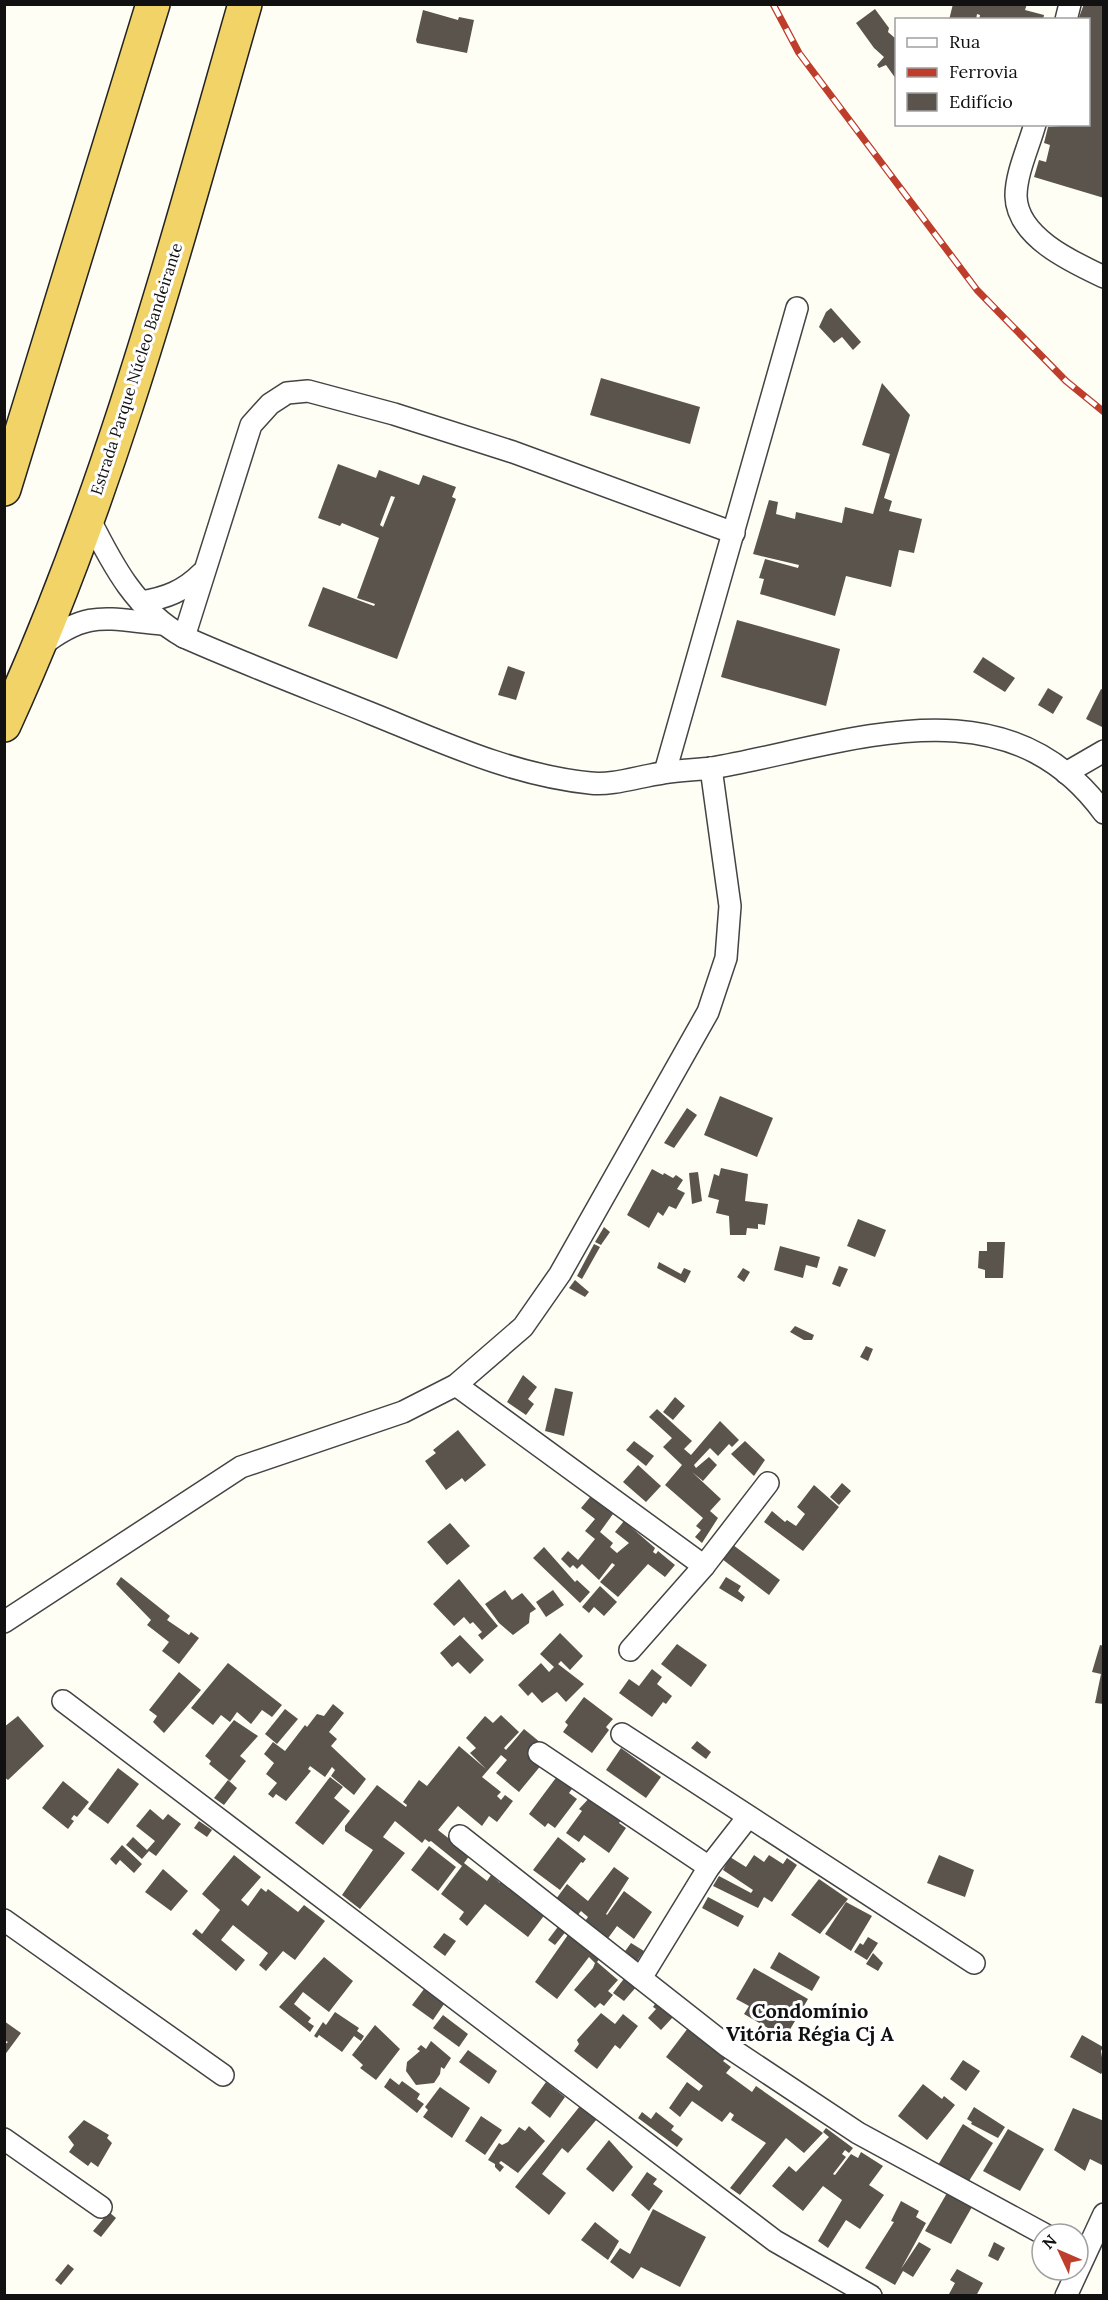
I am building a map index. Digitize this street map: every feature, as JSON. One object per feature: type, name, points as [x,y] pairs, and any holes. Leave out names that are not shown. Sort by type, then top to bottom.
[{"type":"highway","points":[[4,489],[153,4]]},
{"type":"highway","name":"Estrada Parque Núcleo Bandeirante","points":[[4,725],[41,646],[88,518],[152,329],[245,4]]},
{"type":"street","points":[[1034,126],[1018,182],[1016,196],[1021,213],[1030,230],[1073,262],[1104,277]]},
{"type":"street","points":[[665,772],[798,308]]},
{"type":"street","points":[[184,637],[251,425],[270,404],[287,393],[308,391],[394,414],[513,452],[734,533]]},
{"type":"street","points":[[88,518],[117,574],[162,624],[184,637],[480,758],[538,775],[593,784],[665,772],[711,768],[831,741],[906,730],[970,732],[1005,740],[1055,763],[1089,793],[1104,813]]},
{"type":"street","points":[[141,602],[162,598],[186,588],[203,572]]},
{"type":"street","points":[[41,646],[64,628],[80,621],[103,619],[162,624]]},
{"type":"street","points":[[1066,773],[1104,752]]},
{"type":"street","points":[[4,1622],[241,1467],[361,1429],[403,1412],[456,1385],[523,1327],[560,1274],[708,1012],[726,958],[730,906],[711,768]]},
{"type":"street","points":[[456,1385],[704,1566]]},
{"type":"street","points":[[630,1650],[704,1566],[768,1483]]},
{"type":"street","points":[[63,1701],[776,2241],[871,2295]]},
{"type":"street","points":[[622,1734],[974,1963]]},
{"type":"street","points":[[539,1753],[709,1867]]},
{"type":"street","points":[[641,1978],[709,1867],[748,1817]]},
{"type":"street","points":[[460,1836],[727,2046],[858,2133],[1030,2226]]},
{"type":"street","points":[[4,1920],[223,2075]]},
{"type":"street","points":[[4,2139],[101,2207]]},
{"type":"street","points":[[1090,2239],[1104,2214]]},
{"type":"building","points":[[953,4],[1027,4],[1025,10],[1044,15],[1043,18],[979,18],[980,15],[977,14],[976,18],[950,18]]},
{"type":"building","points":[[1084,4],[1104,4],[1104,198],[1034,177],[1039,160],[1046,162],[1050,145],[1044,143],[1048,127],[1090,126],[1090,18],[1079,18]]},
{"type":"building","points":[[875,9],[889,28],[888,32],[895,38],[895,78],[886,65],[879,68],[877,65],[884,57],[874,48],[856,23]]},
{"type":"building","points":[[423,10],[458,20],[459,17],[474,20],[467,53],[417,43]]},
{"type":"building","points":[[831,308],[861,342],[853,350],[842,337],[834,343],[819,327],[826,312]]},
{"type":"building","points":[[601,378],[700,407],[690,444],[590,415]]},
{"type":"building","points":[[882,383],[910,415],[884,498],[892,501],[889,511],[922,519],[914,553],[899,550],[891,587],[846,576],[835,616],[760,594],[764,579],[759,578],[765,559],[798,568],[799,565],[753,554],[769,500],[778,502],[776,514],[795,519],[796,512],[842,523],[845,507],[873,514],[890,454],[862,445]]},
{"type":"building","points":[[338,464],[376,478],[379,470],[419,485],[423,475],[456,487],[452,497],[456,499],[397,659],[308,626],[323,587],[374,606],[375,604],[357,598],[379,538],[342,523],[340,526],[318,518]],"holes":[[[391,496],[395,497],[383,527],[380,525]]]},
{"type":"building","points":[[737,620],[840,649],[826,706],[721,677]]},
{"type":"building","points":[[983,657],[1015,678],[1005,692],[973,672]]},
{"type":"building","points":[[508,666],[525,672],[516,700],[498,695]]},
{"type":"building","points":[[1048,688],[1063,697],[1053,714],[1038,705]]},
{"type":"building","points":[[1101,689],[1104,690],[1104,728],[1086,719]]},
{"type":"building","points":[[720,1096],[773,1118],[757,1157],[704,1135]]},
{"type":"building","points":[[687,1108],[697,1115],[674,1148],[664,1143]]},
{"type":"building","points":[[721,1168],[748,1174],[745,1201],[768,1204],[765,1225],[758,1224],[758,1229],[747,1228],[746,1235],[730,1235],[729,1216],[716,1213],[719,1200],[708,1197],[714,1174],[719,1176]]},
{"type":"building","points":[[652,1169],[673,1178],[676,1175],[683,1180],[677,1189],[685,1193],[676,1209],[669,1206],[663,1216],[658,1212],[649,1228],[627,1215]]},
{"type":"building","points":[[698,1172],[702,1201],[692,1204],[689,1173]]},
{"type":"building","points":[[858,1219],[886,1230],[875,1257],[847,1246]]},
{"type":"building","points":[[604,1227],[610,1232],[601,1245],[595,1242]]},
{"type":"building","points":[[987,1242],[1005,1242],[1003,1278],[985,1278],[985,1270],[978,1268],[979,1251],[987,1251]]},
{"type":"building","points":[[594,1244],[600,1247],[582,1279],[577,1276]]},
{"type":"building","points":[[780,1246],[820,1257],[817,1268],[806,1265],[803,1278],[774,1270]]},
{"type":"building","points":[[659,1262],[681,1274],[684,1268],[691,1271],[685,1283],[657,1268]]},
{"type":"building","points":[[839,1266],[848,1269],[840,1287],[832,1284]]},
{"type":"building","points":[[743,1268],[750,1272],[744,1282],[737,1277]]},
{"type":"building","points":[[575,1280],[589,1292],[585,1297],[569,1288]]},
{"type":"building","points":[[795,1326],[814,1335],[812,1340],[804,1340],[790,1332]]},
{"type":"building","points":[[866,1346],[873,1349],[868,1361],[860,1357]]},
{"type":"building","points":[[523,1375],[537,1387],[528,1399],[534,1404],[526,1415],[507,1402]]},
{"type":"building","points":[[555,1388],[573,1392],[564,1436],[545,1431]]},
{"type":"building","points":[[675,1397],[685,1406],[673,1420],[663,1412]]},
{"type":"building","points":[[657,1409],[692,1441],[684,1449],[691,1455],[720,1421],[739,1440],[732,1447],[729,1444],[718,1456],[710,1448],[694,1465],[696,1468],[709,1457],[717,1465],[703,1481],[692,1472],[721,1499],[710,1511],[718,1518],[702,1543],[695,1537],[701,1530],[696,1526],[703,1518],[665,1485],[682,1465],[663,1447],[672,1438],[649,1417]]},
{"type":"building","points":[[458,1430],[486,1465],[465,1482],[462,1478],[446,1490],[425,1461],[436,1453],[433,1450]]},
{"type":"building","points":[[634,1441],[654,1456],[646,1466],[626,1450]]},
{"type":"building","points":[[745,1441],[765,1460],[754,1476],[731,1454]]},
{"type":"building","points":[[638,1465],[661,1486],[646,1502],[623,1482]]},
{"type":"building","points":[[842,1483],[851,1491],[839,1505],[830,1497]]},
{"type":"building","points":[[814,1485],[839,1507],[803,1551],[764,1522],[772,1511],[785,1522],[787,1520],[796,1526],[805,1514],[797,1507]]},
{"type":"building","points":[[591,1496],[613,1514],[600,1532],[613,1543],[610,1547],[617,1553],[629,1543],[615,1532],[624,1521],[655,1548],[653,1552],[656,1554],[658,1551],[675,1565],[665,1577],[648,1564],[618,1597],[600,1582],[615,1565],[612,1563],[599,1580],[582,1564],[577,1569],[573,1565],[570,1568],[561,1559],[568,1551],[578,1560],[595,1539],[585,1531],[595,1519],[581,1508]]},
{"type":"building","points":[[450,1523],[470,1546],[447,1565],[427,1542]]},
{"type":"building","points":[[733,1545],[780,1580],[769,1595],[722,1559]]},
{"type":"building","points":[[544,1547],[575,1582],[577,1580],[590,1592],[580,1603],[533,1558]]},
{"type":"building","points":[[121,1577],[170,1616],[167,1620],[189,1635],[191,1632],[199,1638],[179,1664],[162,1651],[169,1642],[147,1625],[151,1620],[116,1584]]},
{"type":"building","points":[[726,1577],[741,1586],[738,1591],[745,1597],[742,1602],[719,1588]]},
{"type":"building","points":[[459,1579],[498,1626],[482,1640],[478,1635],[482,1632],[473,1622],[470,1624],[464,1617],[454,1626],[433,1604]]},
{"type":"building","points":[[600,1586],[617,1602],[604,1616],[594,1607],[589,1613],[582,1607]]},
{"type":"building","points":[[505,1590],[512,1600],[522,1593],[536,1609],[530,1613],[529,1623],[513,1635],[499,1623],[485,1604]]},
{"type":"building","points":[[553,1590],[564,1605],[546,1617],[536,1602]]},
{"type":"building","points":[[560,1633],[583,1656],[570,1670],[561,1661],[558,1664],[584,1684],[566,1702],[557,1692],[542,1703],[532,1692],[528,1696],[518,1685],[541,1663],[549,1672],[554,1667],[540,1654]]},
{"type":"building","points":[[460,1635],[484,1660],[470,1674],[458,1662],[452,1667],[440,1653]]},
{"type":"building","points":[[677,1644],[707,1665],[691,1687],[661,1664]]},
{"type":"building","points":[[1100,1645],[1104,1646],[1104,1704],[1095,1703],[1101,1674],[1092,1672]]},
{"type":"building","points":[[228,1663],[282,1705],[272,1717],[262,1710],[251,1724],[237,1712],[230,1722],[221,1715],[213,1725],[191,1708]]},
{"type":"building","points":[[652,1669],[662,1677],[657,1684],[672,1696],[666,1704],[663,1702],[652,1717],[619,1693],[629,1679],[639,1686]]},
{"type":"building","points":[[179,1672],[201,1690],[164,1733],[153,1722],[157,1716],[149,1710]]},
{"type":"building","points":[[584,1697],[613,1719],[606,1727],[609,1730],[592,1753],[563,1732],[568,1725],[565,1722]]},
{"type":"building","points":[[333,1704],[344,1713],[329,1732],[337,1739],[331,1746],[366,1779],[354,1795],[331,1776],[335,1770],[332,1767],[325,1777],[310,1766],[308,1769],[311,1771],[286,1801],[276,1794],[273,1798],[268,1794],[277,1783],[266,1774],[274,1763],[264,1754],[273,1742],[285,1751],[305,1725],[307,1727],[317,1714],[324,1716]]},
{"type":"building","points":[[285,1709],[298,1719],[277,1744],[265,1734]]},
{"type":"building","points":[[501,1715],[519,1732],[504,1748],[506,1750],[524,1729],[552,1752],[519,1792],[496,1773],[507,1760],[501,1755],[482,1777],[501,1792],[497,1796],[501,1800],[505,1795],[513,1801],[497,1822],[489,1816],[482,1826],[458,1806],[438,1830],[470,1855],[464,1863],[487,1881],[491,1875],[500,1883],[502,1880],[546,1913],[528,1937],[485,1904],[467,1926],[459,1919],[464,1912],[441,1894],[462,1866],[431,1841],[425,1839],[422,1843],[395,1821],[383,1837],[405,1853],[360,1909],[342,1895],[373,1850],[345,1831],[345,1826],[377,1785],[406,1807],[407,1805],[403,1802],[419,1780],[427,1786],[459,1746],[486,1769],[470,1753],[476,1748],[466,1738],[485,1716],[493,1723]]},
{"type":"building","points":[[18,1716],[44,1746],[8,1780],[4,1777],[4,1727]]},
{"type":"building","points":[[234,1720],[258,1736],[240,1756],[246,1761],[230,1781],[209,1764],[211,1761],[205,1756]]},
{"type":"building","points":[[697,1741],[711,1752],[706,1759],[691,1748]]},
{"type":"building","points":[[621,1748],[661,1777],[646,1798],[606,1770]]},
{"type":"building","points":[[118,1768],[139,1784],[108,1824],[88,1809]]},
{"type":"building","points":[[561,1771],[577,1782],[569,1793],[577,1799],[555,1828],[548,1823],[545,1827],[529,1814]]},
{"type":"building","points":[[330,1777],[343,1787],[334,1798],[350,1811],[323,1845],[295,1823]]},
{"type":"building","points":[[228,1780],[237,1788],[224,1805],[214,1798]]},
{"type":"building","points":[[63,1781],[89,1802],[77,1817],[74,1815],[71,1819],[74,1821],[68,1829],[42,1808]]},
{"type":"building","points":[[593,1794],[623,1817],[619,1823],[626,1828],[609,1853],[584,1835],[579,1842],[566,1833],[582,1811],[579,1809]]},
{"type":"building","points":[[150,1809],[163,1820],[168,1814],[181,1824],[156,1856],[149,1851],[142,1859],[126,1845],[133,1837],[147,1850],[155,1841],[136,1826]]},
{"type":"building","points":[[199,1821],[212,1830],[207,1837],[194,1828]]},
{"type":"building","points":[[558,1837],[586,1859],[583,1863],[581,1862],[560,1890],[533,1870]]},
{"type":"building","points":[[122,1845],[142,1864],[134,1873],[120,1860],[116,1865],[110,1859]]},
{"type":"building","points":[[429,1846],[456,1867],[438,1891],[411,1870]]},
{"type":"building","points":[[234,1855],[261,1877],[241,1900],[248,1906],[261,1888],[266,1892],[268,1889],[298,1912],[304,1905],[325,1921],[295,1960],[283,1951],[266,1971],[259,1965],[268,1953],[233,1925],[221,1940],[245,1960],[236,1971],[192,1934],[196,1929],[202,1934],[220,1910],[202,1894]]},
{"type":"building","points":[[754,1855],[764,1862],[769,1855],[783,1864],[787,1858],[797,1865],[772,1902],[764,1897],[758,1908],[713,1886],[719,1876],[751,1893],[753,1890],[723,1870],[730,1857],[746,1867]]},
{"type":"building","points":[[939,1855],[974,1870],[965,1897],[927,1883]]},
{"type":"building","points":[[614,1867],[629,1878],[606,1914],[624,1891],[652,1912],[634,1939],[617,1926],[606,1941],[583,1924],[588,1917],[581,1911],[577,1916],[556,1899],[567,1884],[588,1901]]},
{"type":"building","points":[[163,1869],[188,1891],[171,1911],[145,1892]]},
{"type":"building","points":[[819,1879],[848,1899],[820,1934],[791,1915]]},
{"type":"building","points":[[708,1897],[744,1916],[738,1927],[702,1908]]},
{"type":"building","points":[[846,1902],[872,1916],[851,1951],[825,1934]]},
{"type":"building","points":[[560,1924],[567,1930],[555,1945],[548,1940]]},
{"type":"building","points":[[570,1932],[602,1956],[597,1962],[618,1980],[608,1991],[613,1995],[604,2006],[600,2003],[595,2008],[574,1990],[593,1968],[595,1963],[589,1957],[557,1999],[535,1982]]},
{"type":"building","points":[[444,1933],[456,1941],[445,1956],[433,1947]]},
{"type":"building","points":[[868,1937],[878,1943],[867,1960],[854,1952],[860,1943],[863,1945]]},
{"type":"building","points":[[631,1943],[644,1951],[635,1964],[623,1954]]},
{"type":"building","points":[[779,1952],[820,1977],[812,1991],[770,1968]]},
{"type":"building","points":[[873,1953],[883,1963],[878,1971],[866,1964]]},
{"type":"building","points":[[324,1957],[353,1981],[329,2012],[303,1992],[294,2004],[311,2018],[308,2022],[314,2026],[310,2032],[279,2007]]},
{"type":"building","points":[[754,1968],[808,1999],[785,2038],[744,2014],[749,2006],[736,1999]]},
{"type":"building","points":[[626,1976],[637,1986],[624,2001],[613,1993]]},
{"type":"building","points":[[424,1989],[444,2004],[433,2020],[412,2005]]},
{"type":"building","points":[[657,2001],[673,2017],[661,2030],[648,2018],[656,2009],[653,2007]]},
{"type":"building","points":[[335,2012],[359,2028],[357,2031],[364,2036],[361,2041],[354,2036],[342,2052],[319,2035],[317,2038],[314,2036],[323,2022],[326,2025]]},
{"type":"building","points":[[601,2013],[615,2024],[623,2014],[638,2026],[620,2049],[615,2045],[597,2069],[574,2051],[579,2044],[577,2040]]},
{"type":"building","points":[[443,2015],[468,2034],[459,2047],[433,2028]]},
{"type":"building","points":[[4,2021],[21,2033],[4,2056],[4,2045],[8,2042],[4,2040]]},
{"type":"building","points":[[375,2025],[400,2049],[376,2080],[360,2068],[363,2065],[352,2055]]},
{"type":"building","points":[[688,2028],[726,2058],[723,2061],[731,2067],[726,2073],[752,2092],[756,2086],[823,2133],[804,2153],[786,2138],[740,2195],[730,2188],[766,2143],[731,2120],[734,2115],[730,2112],[722,2122],[692,2101],[680,2117],[669,2108],[687,2082],[699,2091],[703,2086],[666,2057]]},
{"type":"building","points":[[1082,2035],[1103,2047],[1101,2051],[1104,2070],[1101,2074],[1070,2057]]},
{"type":"building","points":[[431,2041],[451,2058],[444,2069],[441,2067],[440,2074],[434,2083],[416,2085],[406,2071],[407,2062],[420,2051],[417,2049],[421,2045],[426,2049]]},
{"type":"building","points":[[468,2050],[497,2071],[489,2084],[459,2062]]},
{"type":"building","points":[[963,2060],[980,2071],[966,2091],[950,2079]]},
{"type":"building","points":[[390,2078],[399,2085],[402,2081],[420,2094],[417,2099],[424,2104],[417,2113],[384,2087]]},
{"type":"building","points":[[546,2082],[565,2097],[550,2118],[531,2103]]},
{"type":"building","points":[[923,2084],[942,2099],[944,2096],[955,2105],[927,2140],[898,2116]]},
{"type":"building","points":[[440,2087],[470,2108],[452,2138],[423,2117],[428,2110],[425,2107]]},
{"type":"building","points":[[580,2106],[597,2119],[568,2153],[562,2148],[542,2174],[566,2193],[549,2215],[515,2187]]},
{"type":"building","points":[[974,2107],[1005,2127],[998,2138],[971,2124],[972,2122],[967,2119]]},
{"type":"building","points":[[1073,2108],[1104,2121],[1104,2166],[1090,2159],[1085,2171],[1054,2150]]},
{"type":"building","points":[[642,2112],[651,2119],[656,2112],[674,2126],[671,2130],[683,2139],[677,2147],[638,2118]]},
{"type":"building","points":[[481,2116],[502,2130],[485,2155],[465,2141]]},
{"type":"building","points":[[84,2120],[109,2135],[107,2138],[112,2143],[98,2167],[91,2162],[88,2166],[69,2152],[74,2145],[68,2137]]},
{"type":"building","points":[[963,2124],[993,2143],[969,2181],[938,2165]]},
{"type":"building","points":[[529,2126],[545,2141],[518,2173],[501,2161],[499,2163],[504,2167],[500,2172],[495,2164],[488,2160],[499,2143],[502,2145],[508,2142],[519,2127],[525,2131]]},
{"type":"building","points":[[826,2128],[853,2148],[849,2153],[845,2150],[842,2154],[846,2157],[833,2174],[835,2175],[851,2154],[858,2158],[861,2152],[883,2166],[869,2185],[884,2195],[860,2229],[846,2220],[828,2248],[818,2241],[842,2200],[823,2186],[803,2211],[772,2186],[789,2166],[796,2172],[829,2137],[823,2132]]},
{"type":"building","points":[[1008,2129],[1044,2149],[1020,2191],[983,2171]]},
{"type":"building","points":[[609,2140],[633,2167],[613,2192],[586,2169]]},
{"type":"building","points":[[647,2172],[657,2179],[653,2184],[663,2191],[649,2211],[631,2195]]},
{"type":"building","points":[[947,2193],[972,2207],[951,2244],[925,2231]]},
{"type":"building","points":[[901,2201],[919,2211],[916,2217],[926,2223],[901,2269],[919,2242],[931,2249],[913,2277],[903,2271],[895,2285],[865,2268],[894,2222],[891,2221]]},
{"type":"building","points":[[653,2209],[706,2237],[680,2287],[641,2267],[633,2279],[610,2262],[620,2248],[630,2254]]},
{"type":"building","points":[[109,2212],[116,2218],[101,2237],[93,2231]]},
{"type":"building","points":[[595,2222],[619,2241],[608,2260],[581,2240]]},
{"type":"building","points":[[994,2242],[1005,2248],[998,2261],[988,2256]]},
{"type":"building","points":[[68,2264],[74,2269],[61,2285],[55,2280]]},
{"type":"building","points":[[957,2269],[983,2283],[976,2296],[948,2296],[955,2283],[950,2280]]},
{"type":"railway","points":[[773,4],[799,53],[977,290],[1066,381],[1104,412]]},
{"type":"district","name":"Condomínio Vitória Régia Cj A","points":[[810,2022]]}]
